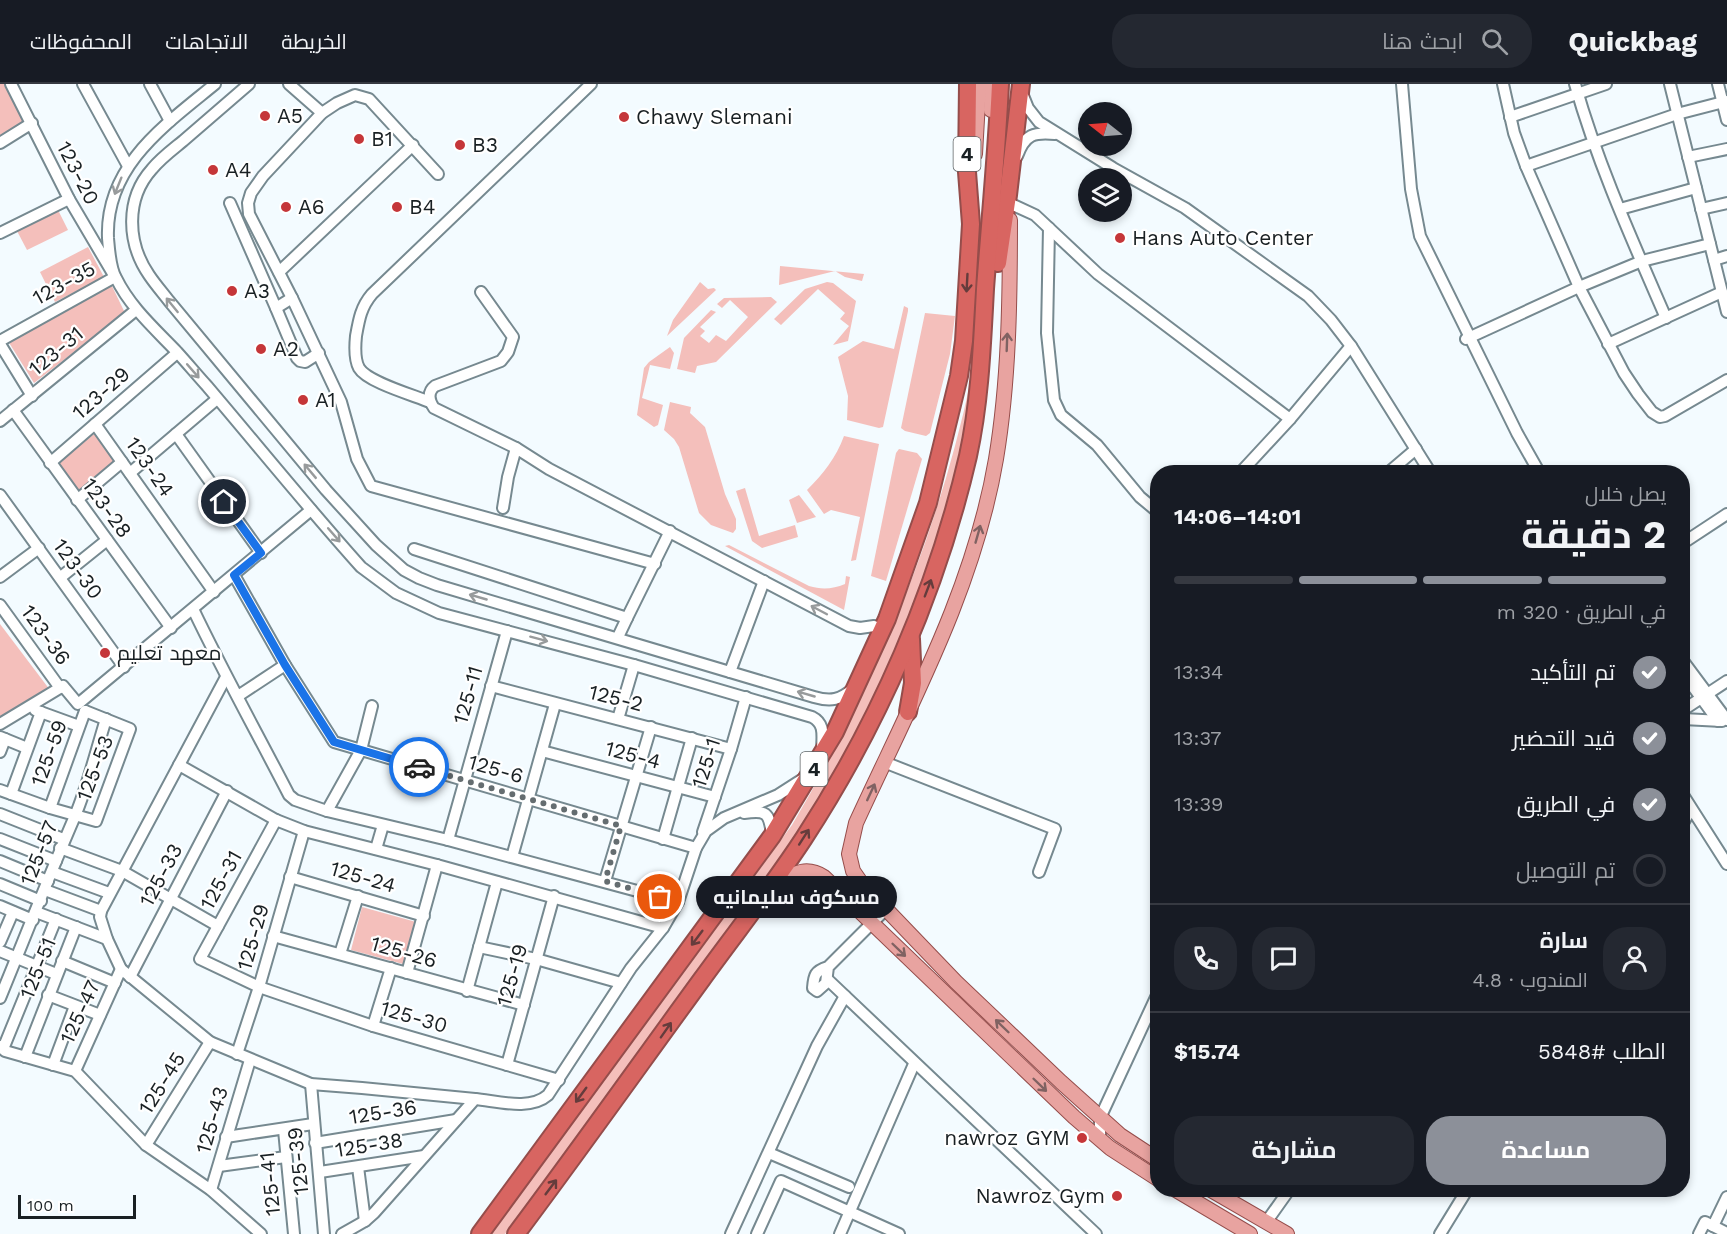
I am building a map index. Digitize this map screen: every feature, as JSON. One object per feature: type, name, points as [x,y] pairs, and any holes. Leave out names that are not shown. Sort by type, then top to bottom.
[{"type":"highway","name":"4","points":[[480,1234],[772,836],[813,772],[835,732],[888,619],[936,477],[959,376],[964,341],[970,224],[967,172],[968,84]]},
{"type":"highway","points":[[979,383],[995,183],[1000,84]]},
{"type":"highway","points":[[979,383],[1011,171],[1021,86]]},
{"type":"highway","points":[[835,732],[845,695],[874,626],[910,527],[942,415],[959,376]]},
{"type":"highway","name":"4","points":[[516,1234],[771,886],[805,837],[845,770],[871,722],[935,568],[954,512],[969,453],[979,383]]},
{"type":"highway","points":[[908,712],[912,683],[910,646],[912,627]]},
{"type":"main road","points":[[970,224],[979,84]]},
{"type":"main road","points":[[987,268],[992,84]]},
{"type":"main road","points":[[1011,171],[1005,392],[996,460],[964,580],[948,623],[856,823],[850,846],[850,862],[862,884],[956,982],[1100,1118],[1120,1135],[1150,1155]]},
{"type":"main road","points":[[771,886],[796,872],[814,872],[829,880],[1070,1114],[1105,1144],[1150,1174]]},
{"type":"main road","points":[[1070,1114],[1079,1099]]},
{"type":"main road","points":[[1105,1144],[1120,1135]]},
{"type":"main road","points":[[1188,1197],[1250,1234]]},
{"type":"main road","points":[[1223,1197],[1287,1234]]},
{"type":"street","name":"123-20","points":[[11,84],[87,232],[136,310],[177,353],[361,567],[396,593],[439,613],[634,664],[818,720],[822,728],[821,756]]},
{"type":"street","points":[[83,84],[128,166]]},
{"type":"street","points":[[150,84],[170,121]]},
{"type":"street","points":[[115,277],[109,248],[109,221],[116,188],[128,166],[152,137],[215,84]]},
{"type":"street","points":[[249,84],[151,170],[139,189],[133,208],[132,234],[148,275],[326,490],[376,546],[404,570],[427,582],[771,684],[829,700],[845,695],[859,684]]},
{"type":"street","points":[[289,84],[325,111]]},
{"type":"street","points":[[299,84],[325,111]]},
{"type":"street","points":[[430,402],[373,379],[360,369],[355,344],[358,320],[363,307],[372,294],[591,84]]},
{"type":"street","points":[[1396,84],[1409,190],[1416,226],[1431,266],[1530,465]]},
{"type":"street","points":[[1401,84],[1409,190]]},
{"type":"street","points":[[1503,84],[1510,117],[1526,166],[1579,287],[1608,345],[1638,394],[1658,416],[1671,414],[1727,380]]},
{"type":"street","points":[[1510,117],[1576,88],[1606,84]]},
{"type":"street","points":[[1670,84],[1727,312]]},
{"type":"street","points":[[1718,84],[1725,101],[1727,120]]},
{"type":"street","points":[[1021,86],[1028,108],[1039,122],[1055,134],[1185,208],[1308,296],[1332,320],[1351,346],[1426,465]]},
{"type":"street","points":[[1576,88],[1593,141],[1666,318]]},
{"type":"street","points":[[438,174],[369,99],[355,95],[325,111],[263,176],[250,193],[249,214],[292,297],[341,402],[357,459],[371,486],[655,564]]},
{"type":"street","points":[[1526,166],[1593,141],[1725,101]]},
{"type":"street","points":[[0,143],[32,123]]},
{"type":"street","points":[[1011,171],[1019,150],[1027,138],[1036,132],[1055,134]]},
{"type":"street","points":[[152,137],[167,154]]},
{"type":"street","points":[[279,272],[413,145]]},
{"type":"street","points":[[1688,157],[1727,149]]},
{"type":"street","points":[[1620,209],[1696,189]]},
{"type":"street","points":[[0,232],[69,199]]},
{"type":"street","points":[[1701,209],[1727,202]]},
{"type":"street","points":[[230,203],[297,358],[305,362],[319,353]]},
{"type":"street","points":[[1011,204],[1035,215],[1098,274],[1290,419]]},
{"type":"street","points":[[87,232],[97,234],[109,221]]},
{"type":"street","points":[[1049,228],[1047,333],[1054,400],[1061,415],[1097,445],[1140,497],[1150,505]]},
{"type":"street","points":[[251,248],[263,243]]},
{"type":"street","points":[[1468,338],[1642,261],[1710,244]]},
{"type":"street","points":[[1713,260],[1727,256]]},
{"type":"street","name":"123-35","points":[[0,342],[115,277]]},
{"type":"street","points":[[481,292],[513,337],[508,352],[501,361],[435,386],[430,393],[430,402],[434,408],[516,448],[549,469],[849,626],[860,628],[874,626]]},
{"type":"street","points":[[1608,345],[1722,292]]},
{"type":"street","points":[[276,308],[292,297]]},
{"type":"street","name":"123-31","points":[[0,421],[136,310]]},
{"type":"street","points":[[0,342],[4,360],[32,396]]},
{"type":"street","points":[[1247,465],[1290,419],[1351,346]]},
{"type":"street","name":"123-29","points":[[50,463],[177,353]]},
{"type":"street","points":[[130,473],[217,399]]},
{"type":"street","name":"123-28","points":[[13,410],[171,628]]},
{"type":"street","name":"123-24","points":[[95,424],[214,592]]},
{"type":"street","points":[[176,434],[261,553]]},
{"type":"street","points":[[503,508],[516,448]]},
{"type":"street","points":[[1397,465],[1416,449]]},
{"type":"street","points":[[78,500],[122,462]]},
{"type":"street","name":"123-30","points":[[0,495],[124,667]]},
{"type":"street","points":[[106,719],[84,706],[124,667],[311,510]]},
{"type":"street","points":[[1690,538],[1727,514]]},
{"type":"street","points":[[618,637],[670,531]]},
{"type":"street","points":[[61,577],[106,540]]},
{"type":"street","points":[[0,576],[39,548]]},
{"type":"street","points":[[414,549],[627,618]]},
{"type":"street","name":"125-6","points":[[234,575],[285,665],[334,742],[663,839],[698,844]]},
{"type":"street","points":[[730,672],[764,581]]},
{"type":"street","name":"123-36","points":[[0,605],[60,687],[63,686],[78,704],[84,706]]},
{"type":"street","points":[[193,609],[226,677],[289,795],[295,800],[327,811],[448,840],[678,902]]},
{"type":"street","name":"125-11","points":[[448,840],[507,631]]},
{"type":"street","points":[[618,719],[634,664]]},
{"type":"street","points":[[238,696],[285,665]]},
{"type":"street","points":[[1690,673],[1704,696]]},
{"type":"street","points":[[126,973],[107,939],[100,911],[226,677]]},
{"type":"street","points":[[1690,681],[1724,721]]},
{"type":"street","points":[[1690,705],[1727,681]]},
{"type":"street","points":[[765,702],[771,684]]},
{"type":"street","name":"125-2","points":[[491,686],[732,749]]},
{"type":"street","points":[[0,724],[60,687]]},
{"type":"street","name":"125-1","points":[[126,973],[210,1042],[310,1084],[524,1104],[537,1102],[548,1095],[559,1080],[621,982],[663,928],[678,902],[732,749],[746,697]]},
{"type":"street","points":[[512,857],[555,704]]},
{"type":"street","name":"125-59","points":[[50,808],[84,706]]},
{"type":"street","points":[[327,811],[362,750],[372,706]]},
{"type":"street","points":[[29,708],[79,726]]},
{"type":"street","points":[[11,794],[40,712]]},
{"type":"street","name":"125-53","points":[[75,814],[96,821],[130,729],[106,719]]},
{"type":"street","name":"125-57","points":[[0,998],[75,814],[106,719]]},
{"type":"street","points":[[1690,719],[1724,721]]},
{"type":"street","points":[[605,881],[651,727]]},
{"type":"street","points":[[0,752],[2,738],[27,748]]},
{"type":"street","points":[[663,839],[692,738]]},
{"type":"street","name":"125-4","points":[[542,752],[715,797]]},
{"type":"street","points":[[884,762],[1055,829],[1039,872]]},
{"type":"street","points":[[179,765],[276,820],[304,831],[437,864],[663,928]]},
{"type":"street","points":[[698,844],[714,824],[778,795],[813,772]]},
{"type":"street","points":[[0,790],[50,808],[75,814]]},
{"type":"street","name":"125-33","points":[[126,973],[170,899],[226,791]]},
{"type":"street","points":[[712,809],[729,816],[763,812],[770,821],[772,836]]},
{"type":"street","points":[[1691,809],[1727,864]]},
{"type":"street","points":[[0,814],[122,871],[218,926]]},
{"type":"street","name":"125-31","points":[[200,959],[276,820]]},
{"type":"street","points":[[376,849],[383,825]]},
{"type":"street","name":"125-29","points":[[237,1054],[304,831]]},
{"type":"street","points":[[0,839],[56,861]]},
{"type":"street","points":[[0,861],[100,911]]},
{"type":"street","points":[[407,973],[437,864]]},
{"type":"street","name":"125-24","points":[[290,877],[424,916]]},
{"type":"street","points":[[467,991],[497,882]]},
{"type":"street","points":[[0,884],[109,893]]},
{"type":"street","points":[[340,954],[358,896]]},
{"type":"street","name":"125-19","points":[[507,1065],[554,896]]},
{"type":"street","points":[[0,906],[13,912],[56,919],[107,939]]},
{"type":"street","points":[[828,967],[825,985],[815,989],[815,974],[828,967],[886,909]]},
{"type":"street","points":[[0,942],[13,912]]},
{"type":"street","points":[[56,919],[1,1047],[5,1052],[75,1071],[146,1145],[211,1190],[261,1234]]},
{"type":"street","name":"125-51","points":[[25,1057],[76,927]]},
{"type":"street","name":"125-26","points":[[273,936],[524,1005]]},
{"type":"street","points":[[479,947],[536,959],[621,982]]},
{"type":"street","points":[[0,951],[56,974]]},
{"type":"street","name":"125-30","points":[[200,959],[259,987],[373,1026],[559,1080]]},
{"type":"street","points":[[62,961],[115,983]]},
{"type":"street","points":[[373,1026],[391,968]]},
{"type":"street","name":"125-47","points":[[75,1071],[115,983],[126,973]]},
{"type":"street","points":[[827,979],[914,1064],[1096,1234]]},
{"type":"street","points":[[48,995],[100,1015]]},
{"type":"street","points":[[731,1234],[820,1041],[845,996]]},
{"type":"street","points":[[53,1065],[75,1006]]},
{"type":"street","points":[[1105,1144],[1100,1118],[1150,1010]]},
{"type":"street","name":"125-45","points":[[146,1145],[210,1042]]},
{"type":"street","name":"125-43","points":[[211,1190],[250,1060]]},
{"type":"street","points":[[840,1234],[914,1064]]},
{"type":"street","name":"125-39","points":[[310,1084],[324,1234]]},
{"type":"street","points":[[342,1234],[365,1221],[390,1196],[475,1100]]},
{"type":"street","points":[[1070,1114],[1100,1118]]},
{"type":"street","name":"125-36","points":[[315,1143],[456,1120]]},
{"type":"street","points":[[226,1137],[313,1124]]},
{"type":"street","name":"125-41","points":[[284,1130],[294,1234]]},
{"type":"street","points":[[769,1153],[849,1187]]},
{"type":"street","name":"125-38","points":[[320,1172],[424,1156]]},
{"type":"street","points":[[219,1166],[286,1157]]},
{"type":"street","points":[[358,1167],[365,1221]]},
{"type":"street","points":[[757,1234],[782,1181],[899,1234]]},
{"type":"street","points":[[1267,1221],[1285,1197]]},
{"type":"street","points":[[1440,1234],[1463,1197]]},
{"type":"street","points":[[1713,1226],[1727,1197]]},
{"type":"street","points":[[1699,1234],[1706,1222],[1727,1233]]},
{"type":"shaded area","points":[[0,84],[10,84],[28,120],[0,137]]},
{"type":"shaded area","points":[[58,210],[68,230],[27,250],[17,231]]},
{"type":"shaded area","points":[[88,247],[104,277],[55,302],[40,272]]},
{"type":"shaded area","points":[[780,266],[834,271],[779,285]]},
{"type":"shaded area","points":[[835,271],[864,274],[862,281],[845,277]]},
{"type":"shaded area","points":[[700,282],[708,289],[716,290],[667,336],[673,320]]},
{"type":"shaded area","points":[[827,282],[833,283],[856,301],[848,341],[833,345],[849,326],[840,319],[845,313],[818,289],[781,325],[774,319],[805,289]]},
{"type":"shaded area","points":[[111,284],[125,313],[34,383],[8,341]]},
{"type":"shaded area","points":[[771,297],[777,302],[716,362],[697,366],[695,373],[677,369],[684,338],[711,310],[716,312],[700,327],[705,331],[700,336],[709,343],[716,335],[726,341],[748,317],[730,300],[722,308],[717,304],[724,298]]},
{"type":"shaded area","points":[[904,306],[908,308],[908,311],[883,427],[847,420],[848,396],[838,357],[863,341],[894,349]]},
{"type":"shaded area","points":[[925,313],[955,316],[950,354],[930,433],[926,436],[901,428]]},
{"type":"shaded area","points":[[670,347],[674,353],[670,369],[650,365],[642,398],[663,405],[658,425],[654,427],[637,415],[644,368]]},
{"type":"shaded area","points":[[971,379],[974,379],[963,455],[949,506],[915,602],[890,665],[822,798],[748,906],[505,1234],[491,1234],[792,825],[822,772],[850,719],[900,609],[941,496]]},
{"type":"shaded area","points":[[670,402],[691,407],[690,413],[705,427],[725,494],[736,519],[736,529],[733,533],[711,525],[699,513],[679,447],[664,430]]},
{"type":"shaded area","points":[[95,433],[114,462],[78,492],[58,464]]},
{"type":"shaded area","points":[[844,436],[879,444],[856,560],[851,561],[860,517],[831,510],[824,514],[807,490],[828,465]]},
{"type":"shaded area","points":[[899,449],[917,453],[922,459],[886,581],[871,576],[896,453]]},
{"type":"shaded area","points":[[745,488],[759,536],[795,525],[798,537],[762,548],[752,541],[736,491]]},
{"type":"shaded area","points":[[799,495],[816,517],[797,523],[789,500]]},
{"type":"shaded area","points":[[729,545],[809,586],[836,587],[845,584],[846,576],[850,577],[844,610],[725,546]]},
{"type":"shaded area","points":[[0,624],[50,690],[0,720]]},
{"type":"shaded area","points":[[362,907],[416,922],[403,964],[351,950]]},
{"type":"way so far","points":[[419,767],[621,826],[605,881],[660,897]]},
{"type":"place","name":"A5","points":[[265,116]]},
{"type":"place","name":"Chawy Slemani","points":[[624,117]]},
{"type":"place","name":"B1","points":[[359,139]]},
{"type":"place","name":"B3","points":[[460,145]]},
{"type":"place","name":"A4","points":[[213,170]]},
{"type":"place","name":"A6","points":[[286,207]]},
{"type":"place","name":"B4","points":[[397,207]]},
{"type":"place","name":"Hans Auto Center","points":[[1120,238]]},
{"type":"place","name":"A3","points":[[232,291]]},
{"type":"place","name":"A2","points":[[261,349]]},
{"type":"place","name":"A1","points":[[303,400]]},
{"type":"place","name":"معهد تعليم","points":[[105,653]]},
{"type":"place","name":"مسكوف سليمانيه","points":[[660,897]]},
{"type":"place","name":"nawroz GYM","points":[[1082,1138]]},
{"type":"place","name":"Nawroz Gym","points":[[1117,1196]]},
{"type":"route","points":[[224,502],[261,553],[234,575],[285,665],[334,742],[419,767]]}]
